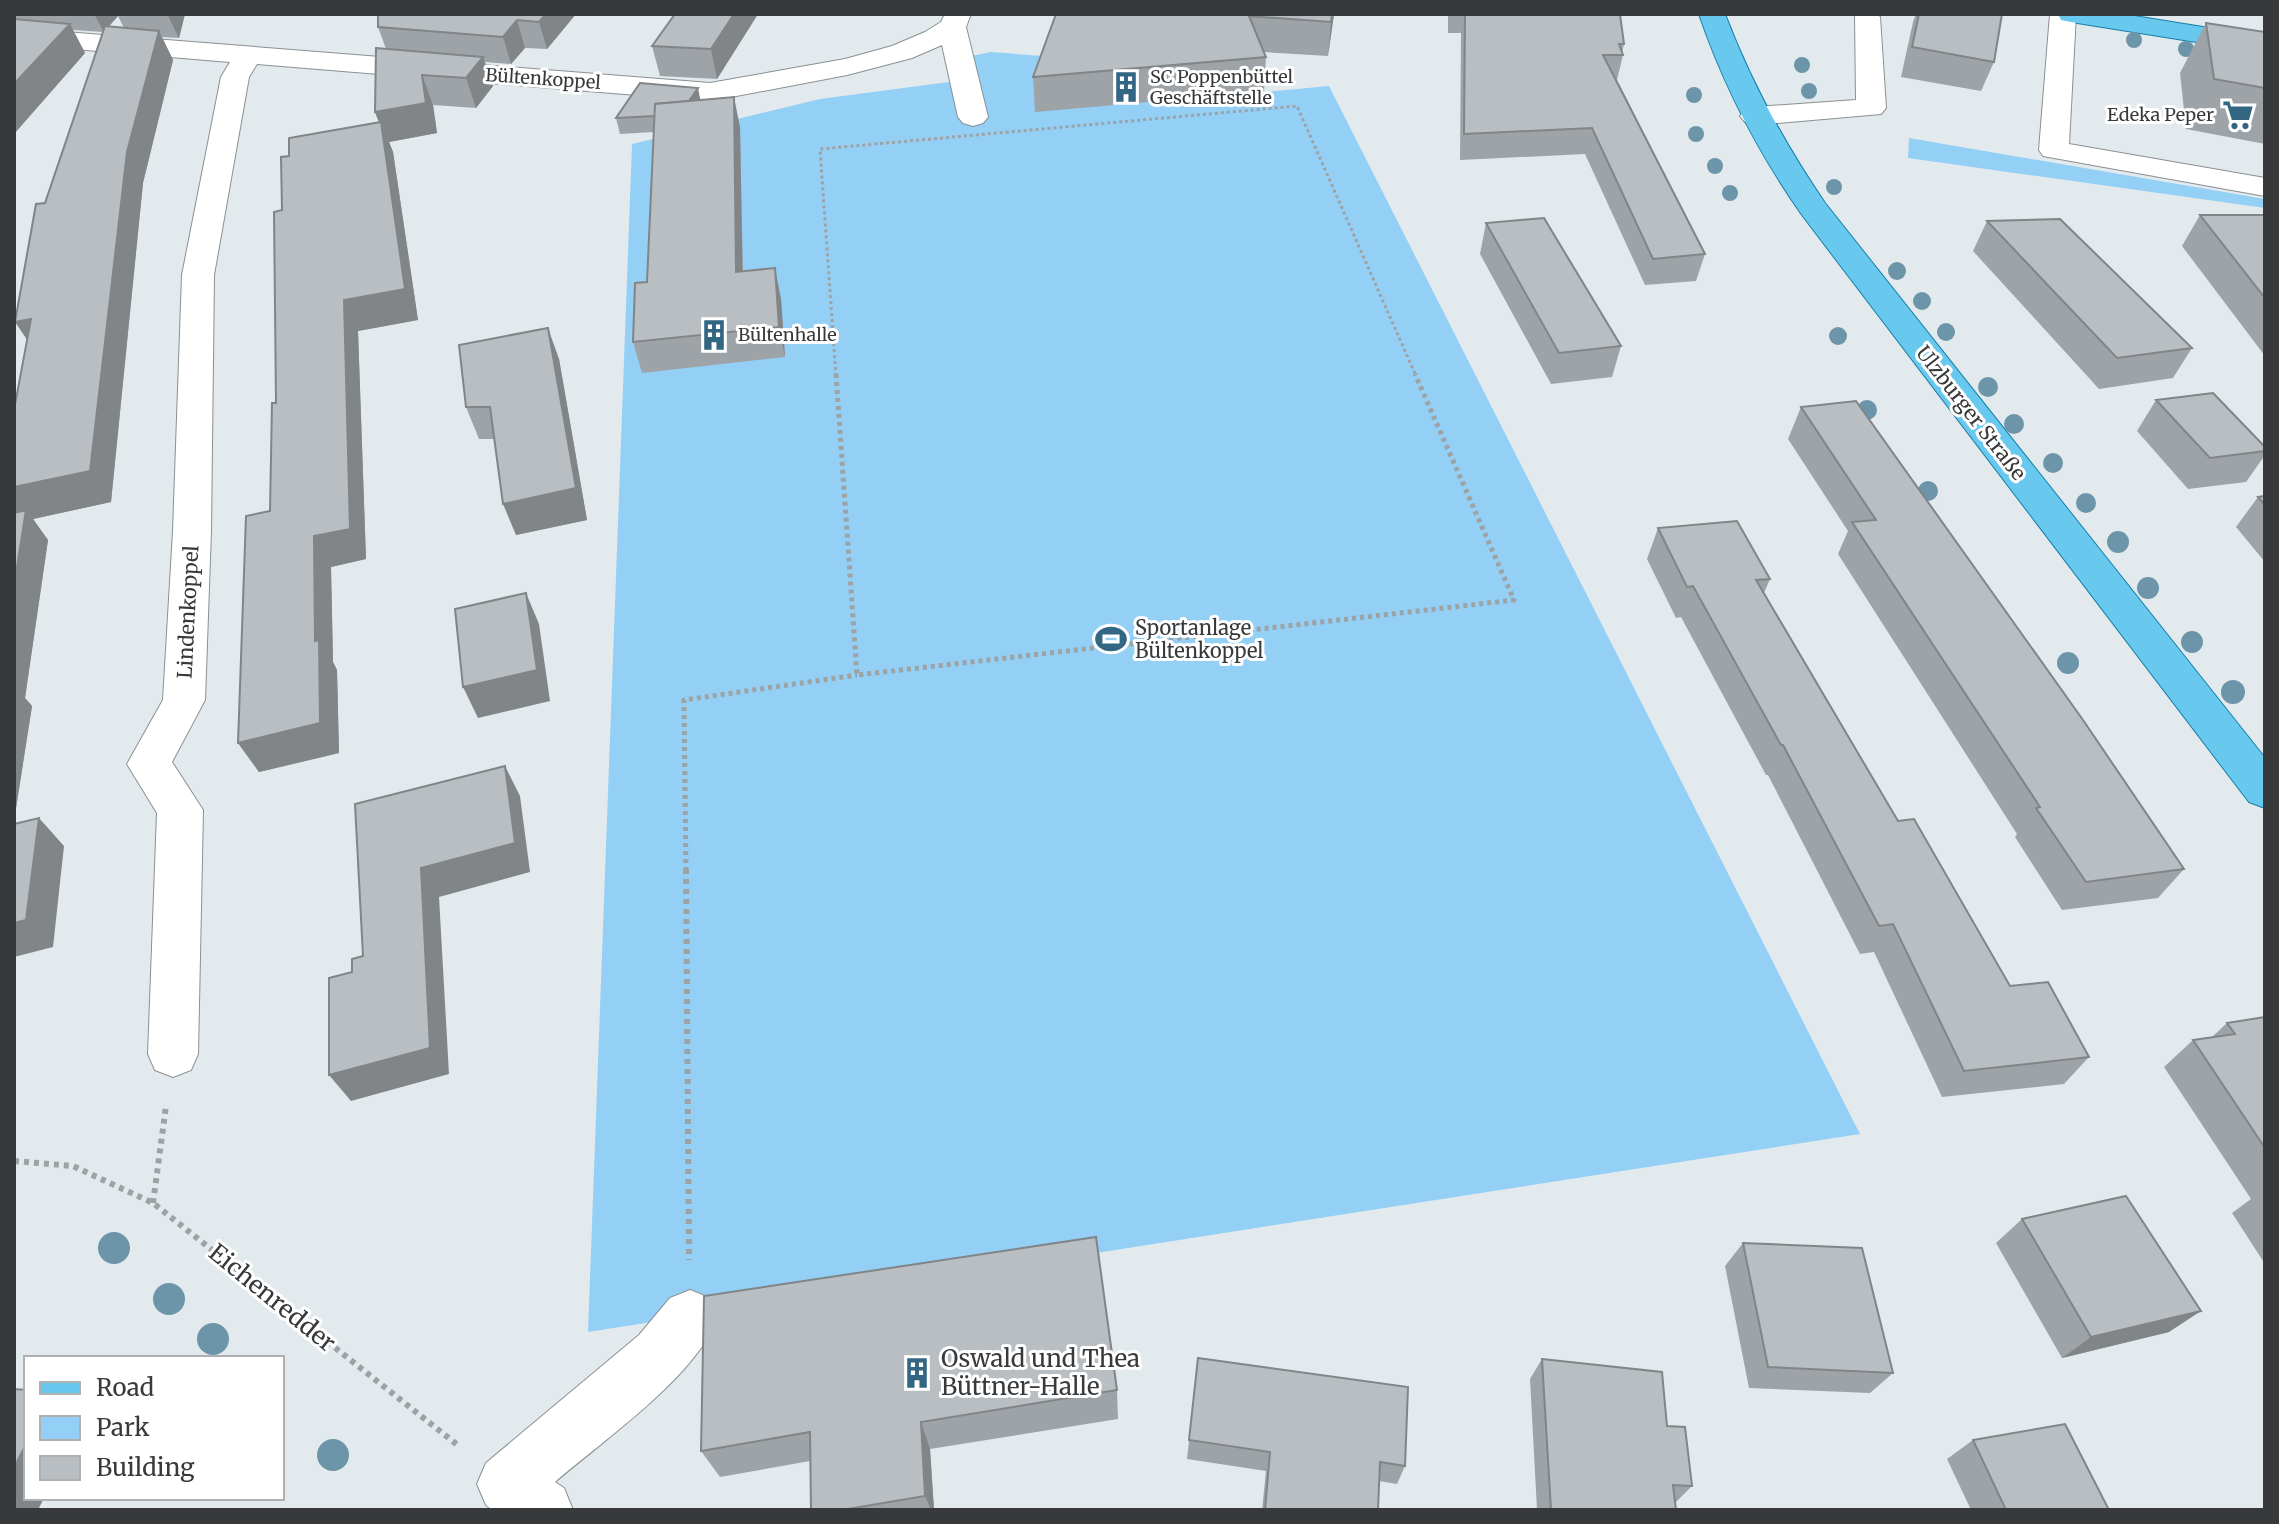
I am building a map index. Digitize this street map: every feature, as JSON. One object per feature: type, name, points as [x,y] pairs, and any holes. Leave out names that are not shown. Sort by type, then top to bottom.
[{"type":"main road","name":"Ulzburger Straße","points":[[1712,14],[1720,43],[1755,116],[1822,222],[2265,790]]},
{"type":"main road","points":[[2071,14],[2265,45]]},
{"type":"street","points":[[2063,14],[2054,150],[2265,187]]},
{"type":"street","points":[[1755,116],[1871,108],[1866,17]]},
{"type":"street","points":[[955,20],[973,117]]},
{"type":"street","name":"Bültenkoppel","points":[[14,36],[710,92],[847,67],[902,52],[935,38],[955,20]]},
{"type":"street","name":"Lindenkoppel","points":[[173,1054],[180,810],[149,764],[184,700],[192,531],[198,275],[235,77],[248,56]]},
{"type":"street","points":[[524,1497],[659,1355],[690,1318]]},
{"type":"path","points":[[690,1318],[684,700],[857,675],[1514,600],[1297,106],[820,149],[857,675]]},
{"type":"path","points":[[153,1203],[173,1054]]},
{"type":"path","name":"Eichenredder","points":[[14,1161],[73,1166],[153,1203],[524,1497]]},
{"type":"green space","name":"Sportanlage Bültenkoppel","points":[[991,52],[1256,72],[1265,92],[1329,86],[1860,1134],[588,1332],[632,144],[820,99],[956,81],[971,56]]},
{"type":"green space","points":[[1909,138],[2265,199],[2265,208],[1908,158]]},
{"type":"building","points":[[378,14],[546,14],[539,22],[517,20],[503,37],[378,27]]},
{"type":"building","points":[[675,14],[734,14],[711,49],[652,46]]},
{"type":"building","points":[[1056,14],[1332,14],[1331,22],[1249,16],[1266,57],[1033,77]]},
{"type":"building","points":[[1465,14],[1620,14],[1624,44],[1619,44],[1623,55],[1603,55],[1705,254],[1653,259],[1592,128],[1464,134]]},
{"type":"building","points":[[1919,14],[2002,14],[1994,62],[1912,47]]},
{"type":"building","points":[[14,19],[70,24],[14,84]]},
{"type":"building","points":[[2206,23],[2265,32],[2265,88],[2214,79]]},
{"type":"building","points":[[105,26],[159,31],[127,152],[90,471],[14,487],[14,410],[31,319],[15,322],[36,204],[45,203]]},
{"type":"building","points":[[376,48],[483,57],[466,78],[422,75],[426,103],[375,112]]},
{"type":"building","points":[[640,83],[698,88],[689,101],[655,104],[655,116],[616,118]]},
{"type":"building","points":[[734,97],[736,272],[775,268],[779,327],[633,342],[635,283],[647,282],[655,104]]},
{"type":"building","points":[[381,122],[405,289],[344,300],[350,529],[314,536],[320,723],[238,743],[246,516],[270,511],[272,403],[276,403],[274,212],[282,210],[281,157],[289,156],[289,138]]},
{"type":"building","points":[[2200,215],[2265,215],[2265,298]]},
{"type":"building","points":[[1544,218],[1621,346],[1559,353],[1486,223]]},
{"type":"building","points":[[2060,219],[2192,348],[2117,358],[1987,221]]},
{"type":"building","points":[[548,328],[576,488],[503,504],[490,407],[466,407],[459,345]]},
{"type":"building","points":[[2213,393],[2265,447],[2265,451],[2210,458],[2156,400]]},
{"type":"building","points":[[1856,401],[2083,720],[2184,869],[2086,882],[1852,522],[1876,520],[1801,407]]},
{"type":"building","points":[[26,510],[14,586],[14,513]]},
{"type":"building","points":[[1737,521],[1770,579],[1756,580],[1898,821],[1914,819],[2010,986],[2048,982],[2089,1057],[1964,1071],[1893,924],[1879,926],[1783,745],[1693,586],[1687,587],[1658,528]]},
{"type":"building","points":[[526,593],[537,670],[463,687],[455,609]]},
{"type":"building","points":[[505,766],[515,843],[421,868],[430,1048],[329,1075],[329,978],[352,972],[352,959],[363,956],[355,804]]},
{"type":"building","points":[[39,818],[26,920],[14,923],[14,824]]},
{"type":"building","points":[[2265,1017],[2265,1148],[2193,1040],[2235,1034],[2227,1023]]},
{"type":"building","points":[[2126,1196],[2201,1311],[2091,1337],[2022,1219]]},
{"type":"building","name":"Oswald und Thea Büttner-Halle","points":[[1096,1237],[1117,1390],[921,1422],[925,1496],[842,1510],[811,1510],[810,1432],[701,1451],[704,1296]]},
{"type":"building","points":[[1743,1243],[1862,1248],[1893,1373],[1768,1367]]},
{"type":"building","points":[[1198,1358],[1408,1387],[1405,1466],[1380,1462],[1378,1510],[1265,1510],[1270,1452],[1189,1440]]},
{"type":"building","points":[[1542,1359],[1662,1372],[1667,1426],[1685,1427],[1692,1486],[1673,1485],[1676,1510],[1551,1510]]},
{"type":"building","points":[[14,1389],[24,1390],[24,1448],[14,1468]]},
{"type":"building","points":[[2065,1424],[2109,1510],[2006,1510],[1973,1440]]},
{"type":"place","name":"SC Poppenbüttel Geschäftstelle","points":[[1126,87]]},
{"type":"place","name":"Edeka Peper","points":[[2238,115]]},
{"type":"place","name":"Bültenhalle","points":[[714,335]]},
{"type":"place","name":"Sportanlage Bültenkoppel","points":[[1111,639]]},
{"type":"place","name":"Oswald und Thea Büttner-Halle","points":[[917,1373]]}]
